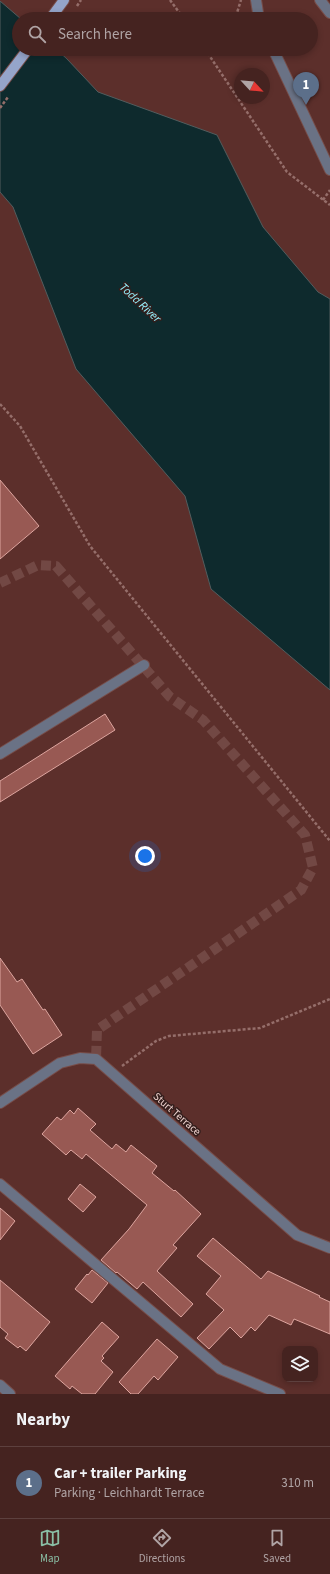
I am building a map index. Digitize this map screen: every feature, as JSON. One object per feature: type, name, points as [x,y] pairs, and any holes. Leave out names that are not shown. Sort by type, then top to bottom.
[{"type":"main road","points":[[55,12],[64,0]]},
{"type":"main road","points":[[0,86],[23,56]]},
{"type":"street","points":[[256,0],[258,12]]},
{"type":"street","points":[[320,0],[330,13]]},
{"type":"street","points":[[276,56],[330,170]]},
{"type":"street","points":[[0,754],[144,665]]},
{"type":"street","name":"Sturt Terrace","points":[[0,1103],[60,1063],[80,1058],[96,1059],[297,1234],[330,1248]]},
{"type":"street","points":[[0,1184],[220,1369],[280,1394]]},
{"type":"street","points":[[0,1385],[10,1394]]},
{"type":"path","points":[[170,0],[179,12]]},
{"type":"path","points":[[237,12],[241,0]]},
{"type":"path","points":[[210,56],[287,172],[330,205]]},
{"type":"path","points":[[323,200],[330,190]]},
{"type":"path","points":[[0,404],[20,426],[90,546],[330,841]]},
{"type":"path","points":[[112,1073],[156,1041],[169,1036],[260,1028],[330,999]]},
{"type":"water","name":"Todd River","points":[[0,1],[13,12],[12,56],[64,56],[98,92],[217,135],[263,227],[318,292],[330,299],[330,690],[211,589],[185,496],[76,369],[13,207],[0,192]]},
{"type":"building","points":[[0,480],[39,526],[0,559]]},
{"type":"building","points":[[105,714],[115,730],[0,802],[0,781]]},
{"type":"building","points":[[0,958],[17,982],[22,979],[43,1010],[45,1009],[62,1035],[33,1054],[0,1005]]},
{"type":"building","points":[[78,1108],[96,1124],[90,1130],[112,1149],[116,1144],[126,1152],[131,1145],[157,1166],[152,1173],[174,1191],[175,1190],[201,1214],[173,1245],[177,1248],[157,1271],[193,1304],[181,1317],[143,1282],[137,1289],[101,1260],[129,1229],[147,1205],[86,1154],[82,1159],[71,1150],[66,1155],[42,1134],[57,1117],[61,1120],[70,1110],[74,1114]]},
{"type":"building","points":[[80,1184],[96,1197],[83,1212],[68,1199]]},
{"type":"building","points":[[0,1208],[15,1221],[0,1240]]},
{"type":"building","points":[[213,1238],[261,1279],[268,1271],[330,1302],[330,1334],[294,1319],[291,1325],[269,1315],[255,1331],[251,1327],[241,1338],[230,1327],[209,1349],[197,1338],[224,1310],[206,1294],[221,1276],[197,1256]]},
{"type":"building","points":[[92,1270],[108,1283],[92,1303],[75,1289]]},
{"type":"building","points":[[0,1280],[50,1322],[26,1351],[20,1346],[18,1348],[5,1338],[8,1334],[0,1327]]},
{"type":"building","points":[[102,1322],[119,1337],[102,1356],[104,1358],[101,1361],[113,1372],[95,1394],[82,1394],[72,1386],[70,1389],[55,1376]]},
{"type":"building","points":[[157,1339],[178,1357],[158,1380],[154,1376],[138,1394],[131,1394],[119,1382]]},
{"type":"tunnel","points":[[0,583],[38,565],[56,566],[170,697],[203,720],[305,835],[313,868],[301,890],[97,1030],[96,1059]]},
{"type":"place","name":"Car + trailer Parking","points":[[306,105]]}]
